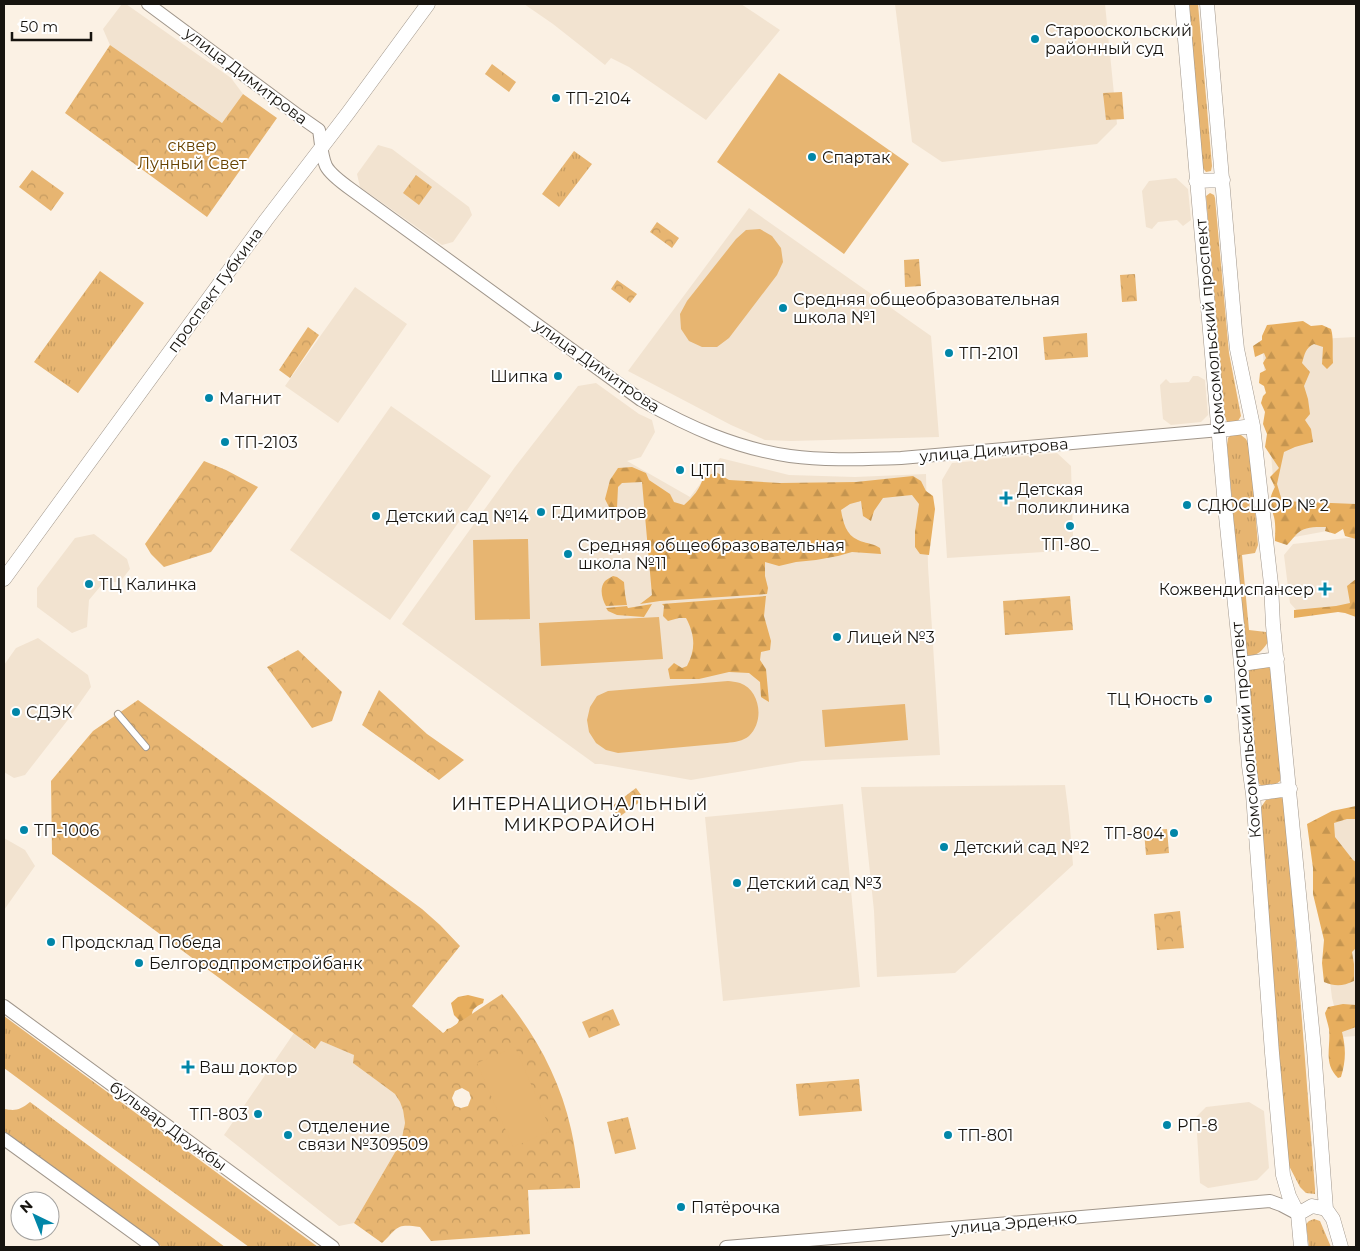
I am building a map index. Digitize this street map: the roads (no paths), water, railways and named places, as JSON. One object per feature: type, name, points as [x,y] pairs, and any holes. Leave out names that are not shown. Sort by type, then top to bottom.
[{"type":"main road","name":"улица Димитрова","points":[[148,4],[319,130],[326,167],[352,190],[641,400],[676,420],[711,436],[789,456],[850,460],[901,458],[1220,430]]},
{"type":"main road","name":"проспект Губкина","points":[[4,579],[119,420],[428,4]]},
{"type":"main road","name":"Комсомольский проспект","points":[[1182,4],[1196,181],[1220,430],[1225,506],[1253,794],[1283,1175],[1289,1196],[1298,1214],[1301,1247]]},
{"type":"main road","name":"Комсомольский проспект","points":[[1207,4],[1237,348],[1253,426],[1271,584],[1273,626],[1315,1059],[1326,1209],[1333,1219],[1341,1247]]},
{"type":"main road","points":[[1196,181],[1223,180]]},
{"type":"main road","points":[[1220,430],[1253,426]]},
{"type":"main road","points":[[1241,664],[1277,659]]},
{"type":"main road","points":[[1253,794],[1290,789]]},
{"type":"main road","name":"бульвар Дружбы","points":[[4,1006],[333,1247]]},
{"type":"main road","points":[[4,1139],[153,1247]]},
{"type":"main road","name":"улица Эрденко","points":[[726,1247],[1270,1201],[1281,1204],[1298,1214]]},
{"type":"main road","points":[[1298,1214],[1312,1206],[1326,1209]]},
{"type":"street","points":[[118,714],[146,746]]},
{"type":"place","name":"Старооскольский районный суд","points":[[1035,39]]},
{"type":"place","name":"ТП-2104","points":[[556,98]]},
{"type":"place","name":"Спартак","points":[[812,157]]},
{"type":"place","name":"Средняя общеобразовательная школа №1","points":[[783,308]]},
{"type":"place","name":"ТП-2101","points":[[949,353]]},
{"type":"place","name":"Шипка","points":[[558,376]]},
{"type":"place","name":"Магнит","points":[[209,398]]},
{"type":"place","name":"ТП-2103","points":[[225,442]]},
{"type":"place","name":"ЦТП","points":[[680,470]]},
{"type":"place","name":"Детская поликлиника","points":[[1006,498]]},
{"type":"place","name":"СДЮСШОР № 2","points":[[1187,505]]},
{"type":"place","name":"Г.Димитров","points":[[541,512]]},
{"type":"place","name":"Детский сад №14","points":[[376,516]]},
{"type":"place","name":"ТП-80_","points":[[1070,526]]},
{"type":"place","name":"Cредняя общеобразовательная школа №11","points":[[568,554]]},
{"type":"place","name":"ТЦ Калинка","points":[[89,584]]},
{"type":"place","name":"Кожвендиспансер","points":[[1325,589]]},
{"type":"place","name":"Лицей №3","points":[[837,637]]},
{"type":"place","name":"ТЦ Юность","points":[[1208,699]]},
{"type":"place","name":"СДЭК","points":[[16,712]]},
{"type":"place","name":"ТП-1006","points":[[24,830]]},
{"type":"place","name":"ТП-804","points":[[1174,833]]},
{"type":"place","name":"Детский сад №2","points":[[944,847]]},
{"type":"place","name":"Детский сад №3","points":[[737,883]]},
{"type":"place","name":"Продсклад Победа","points":[[51,942]]},
{"type":"place","name":"Белгородпромстройбанк","points":[[139,963]]},
{"type":"place","name":"Ваш доктор","points":[[188,1067]]},
{"type":"place","name":"ТП-803","points":[[258,1114]]},
{"type":"place","name":"РП-8","points":[[1167,1125]]},
{"type":"place","name":"Отделение связи №309509","points":[[288,1135]]},
{"type":"place","name":"ТП-801","points":[[948,1135]]},
{"type":"place","name":"Пятёрочка","points":[[681,1207]]},
{"type":"district","name":"ИНТЕРНАЦИОНАЛЬНЫЙ МИКРОРАЙОН","points":[[580,814]]},
{"type":"park label","name":"сквер Лунный Свет","points":[[192,154]]}]
